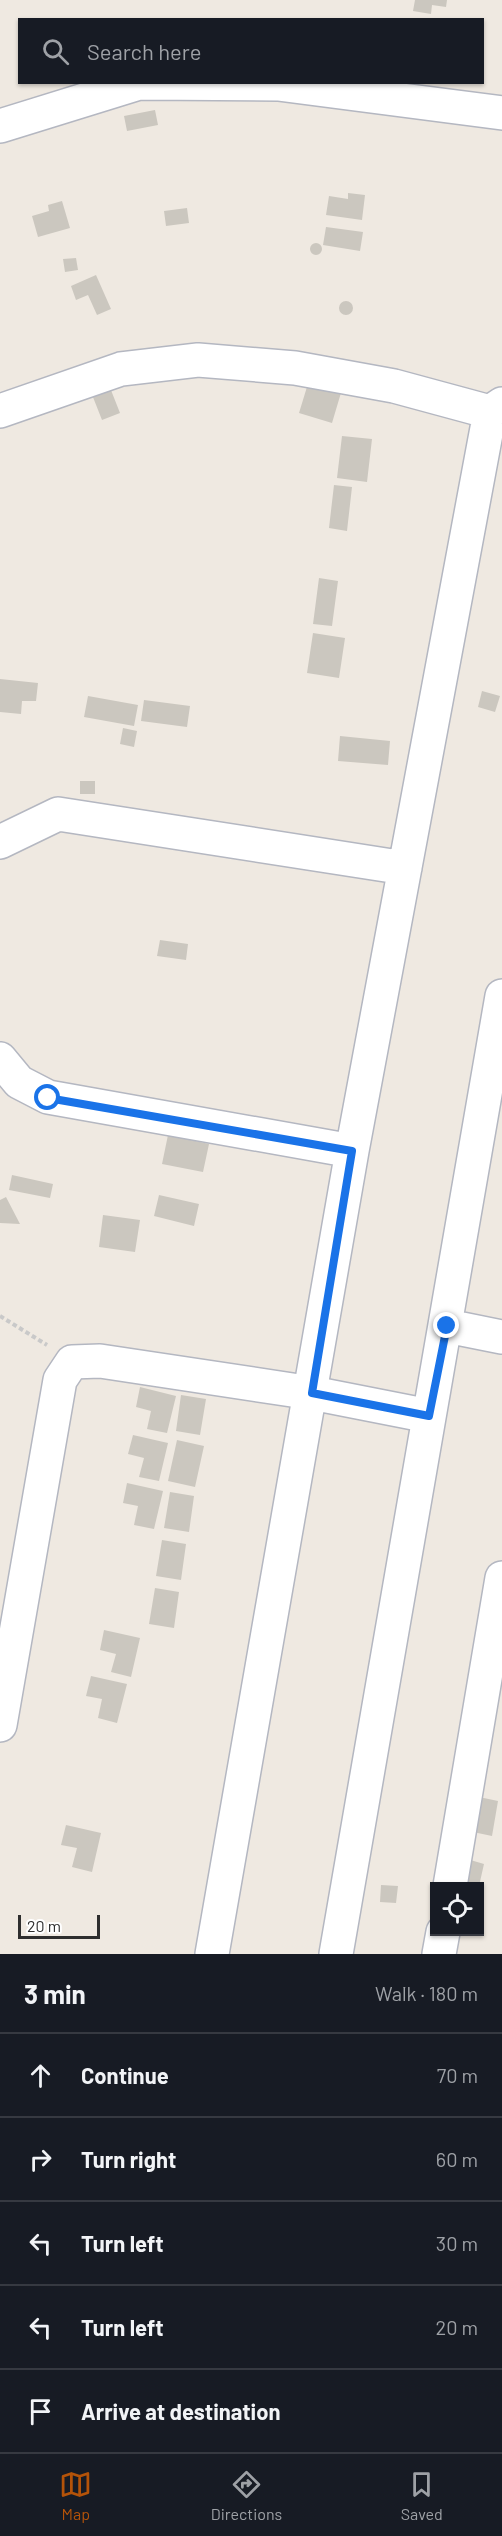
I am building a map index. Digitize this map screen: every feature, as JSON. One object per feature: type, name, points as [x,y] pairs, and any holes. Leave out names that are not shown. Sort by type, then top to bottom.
[{"type":"street","points":[[0,126],[136,84]]},
{"type":"street","points":[[278,84],[502,113]]},
{"type":"street","points":[[0,411],[121,369],[198,360],[295,368],[496,408],[405,868],[352,1151],[312,1393],[212,1954]]},
{"type":"street","points":[[0,842],[58,814],[405,868]]},
{"type":"street","points":[[336,1954],[429,1416],[447,1326],[502,996]]},
{"type":"street","points":[[0,1059],[19,1082],[48,1098],[352,1151]]},
{"type":"street","points":[[447,1326],[502,1337]]},
{"type":"street","points":[[0,1725],[60,1380],[72,1362],[100,1361],[312,1393],[429,1416]]},
{"type":"street","points":[[451,1882],[502,1580]]},
{"type":"street","points":[[439,1954],[442,1936]]},
{"type":"path","points":[[0,1316],[72,1362]]},
{"type":"building","points":[[415,0],[447,0],[446,7],[432,5],[431,14],[413,11]]},
{"type":"building","points":[[155,110],[158,125],[127,131],[124,116]]},
{"type":"building","points":[[348,193],[365,195],[362,220],[326,215],[329,196],[348,199]]},
{"type":"building","points":[[62,201],[70,228],[38,237],[32,216],[49,211],[48,205]]},
{"type":"building","points":[[187,208],[189,223],[166,226],[164,211]]},
{"type":"building","points":[[326,227],[363,232],[360,251],[323,245]]},
{"type":"building","points":[[318,243],[322,249],[318,255],[314,255],[310,247]]},
{"type":"building","points":[[76,258],[78,270],[65,272],[63,259]]},
{"type":"building","points":[[96,275],[111,309],[97,315],[88,295],[76,300],[71,286]]},
{"type":"building","points":[[343,301],[349,301],[353,308],[349,315],[343,315],[339,311],[339,305]]},
{"type":"building","points":[[310,377],[343,386],[332,423],[299,413]]},
{"type":"building","points":[[107,380],[120,413],[102,420],[89,387]]},
{"type":"building","points":[[342,436],[372,439],[367,482],[337,478]]},
{"type":"building","points":[[334,485],[352,487],[347,531],[329,528]]},
{"type":"building","points":[[319,578],[338,581],[332,626],[313,624]]},
{"type":"building","points":[[313,633],[345,638],[339,678],[307,673]]},
{"type":"building","points":[[0,679],[38,683],[36,701],[22,701],[21,714],[0,712]]},
{"type":"building","points":[[482,691],[500,696],[495,712],[478,707]]},
{"type":"building","points":[[88,696],[138,705],[134,726],[84,717]]},
{"type":"building","points":[[144,700],[190,706],[187,727],[141,721]]},
{"type":"building","points":[[123,728],[137,731],[134,747],[120,744]]},
{"type":"building","points":[[340,736],[390,741],[388,765],[338,761]]},
{"type":"building","points":[[80,781],[95,781],[95,794],[80,794]]},
{"type":"building","points":[[160,940],[188,944],[186,960],[157,956]]},
{"type":"building","points":[[168,1135],[209,1144],[203,1172],[162,1164]]},
{"type":"building","points":[[12,1175],[53,1184],[50,1198],[9,1190]]},
{"type":"building","points":[[159,1195],[199,1204],[194,1226],[154,1216]]},
{"type":"building","points":[[6,1197],[20,1224],[0,1223],[0,1200]]},
{"type":"building","points":[[103,1215],[140,1220],[135,1252],[99,1247]]},
{"type":"building","points":[[140,1387],[176,1396],[167,1433],[147,1429],[151,1411],[136,1407]]},
{"type":"building","points":[[181,1395],[206,1399],[200,1435],[176,1431]]},
{"type":"building","points":[[133,1435],[168,1443],[159,1481],[139,1477],[144,1458],[128,1454]]},
{"type":"building","points":[[177,1440],[204,1446],[195,1487],[168,1481]]},
{"type":"building","points":[[127,1483],[163,1491],[154,1529],[134,1525],[138,1506],[123,1503]]},
{"type":"building","points":[[170,1492],[194,1496],[189,1532],[164,1528]]},
{"type":"building","points":[[162,1540],[186,1544],[181,1580],[156,1576]]},
{"type":"building","points":[[155,1588],[179,1592],[174,1628],[149,1624]]},
{"type":"building","points":[[104,1630],[140,1638],[131,1677],[111,1672],[116,1654],[100,1650]]},
{"type":"building","points":[[91,1676],[127,1684],[117,1723],[98,1718],[102,1699],[86,1696]]},
{"type":"building","points":[[479,1797],[498,1801],[492,1836],[473,1832]]},
{"type":"building","points":[[66,1825],[101,1833],[92,1872],[72,1867],[77,1848],[61,1845]]},
{"type":"building","points":[[467,1859],[484,1864],[480,1882],[463,1882]]},
{"type":"building","points":[[381,1885],[398,1886],[396,1903],[380,1902]]},
{"type":"route","points":[[48,1098],[352,1151],[312,1393],[429,1416],[447,1326]]}]
